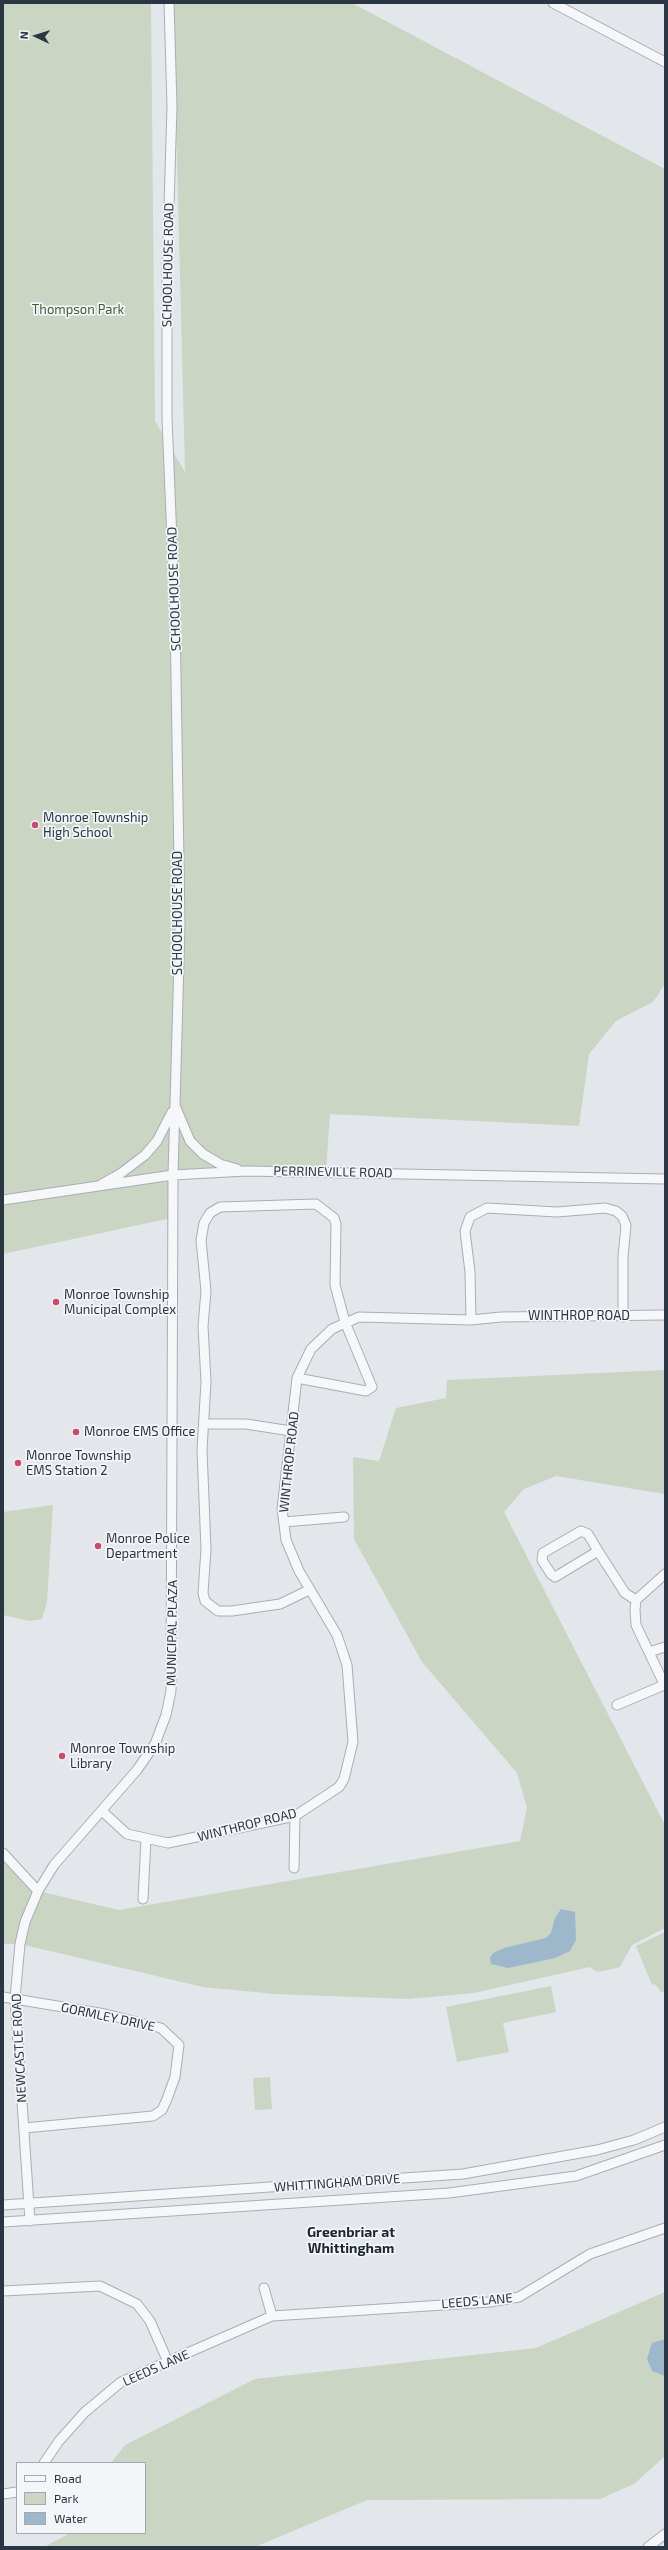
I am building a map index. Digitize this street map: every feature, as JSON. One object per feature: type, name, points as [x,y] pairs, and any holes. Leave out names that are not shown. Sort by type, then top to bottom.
[{"type":"street","name":"SCHOOLHOUSE ROAD","points":[[169,3],[172,106],[167,273],[167,418],[176,615],[180,924],[173,1175]]},
{"type":"street","points":[[553,3],[665,62]]},
{"type":"street","points":[[175,1107],[190,1141],[203,1154],[220,1164],[246,1171]]},
{"type":"street","points":[[97,1186],[120,1174],[145,1155],[157,1141],[175,1107]]},
{"type":"street","name":"PERRINEVILLE ROAD","points":[[3,1200],[173,1175],[246,1171],[665,1179]]},
{"type":"street","name":"MUNICIPAL PLAZA","points":[[137,1770],[155,1744],[166,1715],[171,1691],[173,1175]]},
{"type":"street","points":[[297,1378],[370,1390],[372,1387],[345,1322],[335,1285],[336,1224],[329,1212],[316,1204],[270,1207],[227,1206],[210,1213],[204,1223],[201,1240],[206,1291],[203,1326],[206,1382],[205,1424],[202,1450],[206,1549],[203,1593],[205,1601],[218,1611],[232,1611],[280,1604],[308,1590]]},
{"type":"street","points":[[471,1320],[470,1272],[465,1231],[470,1217],[487,1208],[557,1212],[605,1208],[616,1211],[622,1216],[626,1225],[623,1257],[623,1317]]},
{"type":"street","name":"WINTHROP ROAD","points":[[102,1811],[127,1834],[168,1843],[294,1816],[339,1787],[350,1760],[353,1742],[347,1665],[337,1635],[308,1590],[286,1540],[282,1509],[297,1378],[311,1350],[332,1329],[359,1317],[471,1320],[501,1317],[623,1317],[665,1315]]},
{"type":"street","points":[[205,1424],[246,1424],[291,1431]]},
{"type":"street","points":[[284,1522],[344,1517]]},
{"type":"street","points":[[598,1551],[555,1577],[551,1574],[542,1560],[543,1553],[582,1532],[588,1534],[625,1592],[636,1600]]},
{"type":"street","points":[[617,1705],[665,1685],[636,1625],[636,1600],[665,1574]]},
{"type":"street","points":[[649,1652],[665,1647]]},
{"type":"street","name":"NEWCASTLE ROAD","points":[[30,2221],[15,1998],[20,1944],[26,1921],[38,1891],[54,1865],[137,1770]]},
{"type":"street","points":[[294,1816],[294,1868]]},
{"type":"street","points":[[143,1899],[146,1839]]},
{"type":"street","points":[[3,1853],[38,1891]]},
{"type":"street","points":[[3,1997],[15,1998]]},
{"type":"street","name":"GORMLEY DRIVE","points":[[15,1998],[161,2028],[179,2045],[175,2078],[168,2099],[162,2110],[153,2116],[24,2128]]},
{"type":"street","name":"WHITTINGHAM DRIVE","points":[[3,2205],[463,2174],[597,2150],[634,2140],[665,2127]]},
{"type":"street","name":"WHITTINGHAM DRIVE","points":[[3,2222],[449,2193],[576,2176],[665,2145]]},
{"type":"street","name":"LEEDS LANE","points":[[45,2462],[59,2441],[85,2412],[121,2382],[272,2316],[490,2302],[519,2297],[590,2254],[665,2228]]},
{"type":"street","points":[[3,2291],[100,2286],[137,2304],[150,2321],[168,2362]]},
{"type":"street","points":[[264,2288],[272,2316]]},
{"type":"street","points":[[3,2494],[16,2492]]},
{"type":"street","points":[[648,2547],[665,2534]]},
{"type":"green space","name":"Thompson Park","points":[[3,3],[151,3],[155,421],[185,472],[173,3],[352,3],[665,169],[665,984],[653,1002],[616,1021],[589,1054],[579,1126],[330,1114],[326,1170],[177,1174],[176,1217],[3,1254]]},
{"type":"green space","points":[[665,1370],[665,1494],[556,1476],[524,1489],[504,1512],[665,1825],[665,1928],[632,1945],[620,1967],[597,1972],[590,1967],[474,1993],[409,1999],[275,1994],[203,1987],[20,1944],[3,1944],[3,1853],[38,1891],[119,1910],[520,1841],[527,1808],[517,1773],[422,1662],[354,1539],[353,1457],[379,1461],[396,1408],[446,1398],[447,1380]]},
{"type":"green space","points":[[53,1505],[47,1602],[42,1619],[29,1621],[3,1615],[3,1512]]},
{"type":"green space","points":[[665,1932],[665,1992],[661,1992],[655,1984],[652,1985],[636,1946]]},
{"type":"green space","points":[[551,1986],[556,2012],[503,2023],[509,2052],[457,2062],[446,2007]]},
{"type":"green space","points":[[270,2077],[272,2109],[255,2110],[253,2078]]},
{"type":"green space","points":[[665,2292],[665,2456],[634,2484],[600,2499],[367,2500],[255,2547],[44,2547],[68,2534],[146,2534],[146,2462],[112,2462],[125,2445],[255,2379],[536,2348]]},
{"type":"water","points":[[561,1909],[575,1912],[576,1940],[570,1951],[555,1958],[508,1968],[491,1964],[490,1958],[493,1953],[504,1948],[546,1938],[551,1933],[555,1918]]},
{"type":"water","points":[[665,2339],[665,2376],[652,2371],[647,2359],[652,2343]]},
{"type":"place","name":"Monroe Township High School","points":[[35,825]]},
{"type":"place","name":"Monroe Township Municipal Complex","points":[[56,1302]]},
{"type":"place","name":"Monroe EMS Office","points":[[76,1432]]},
{"type":"place","name":"Monroe Township EMS Station 2","points":[[18,1463]]},
{"type":"place","name":"Monroe Police Department","points":[[98,1546]]},
{"type":"place","name":"Monroe Township Library","points":[[62,1756]]},
{"type":"district","name":"Greenbriar at Whittingham","points":[[351,2240]]}]
